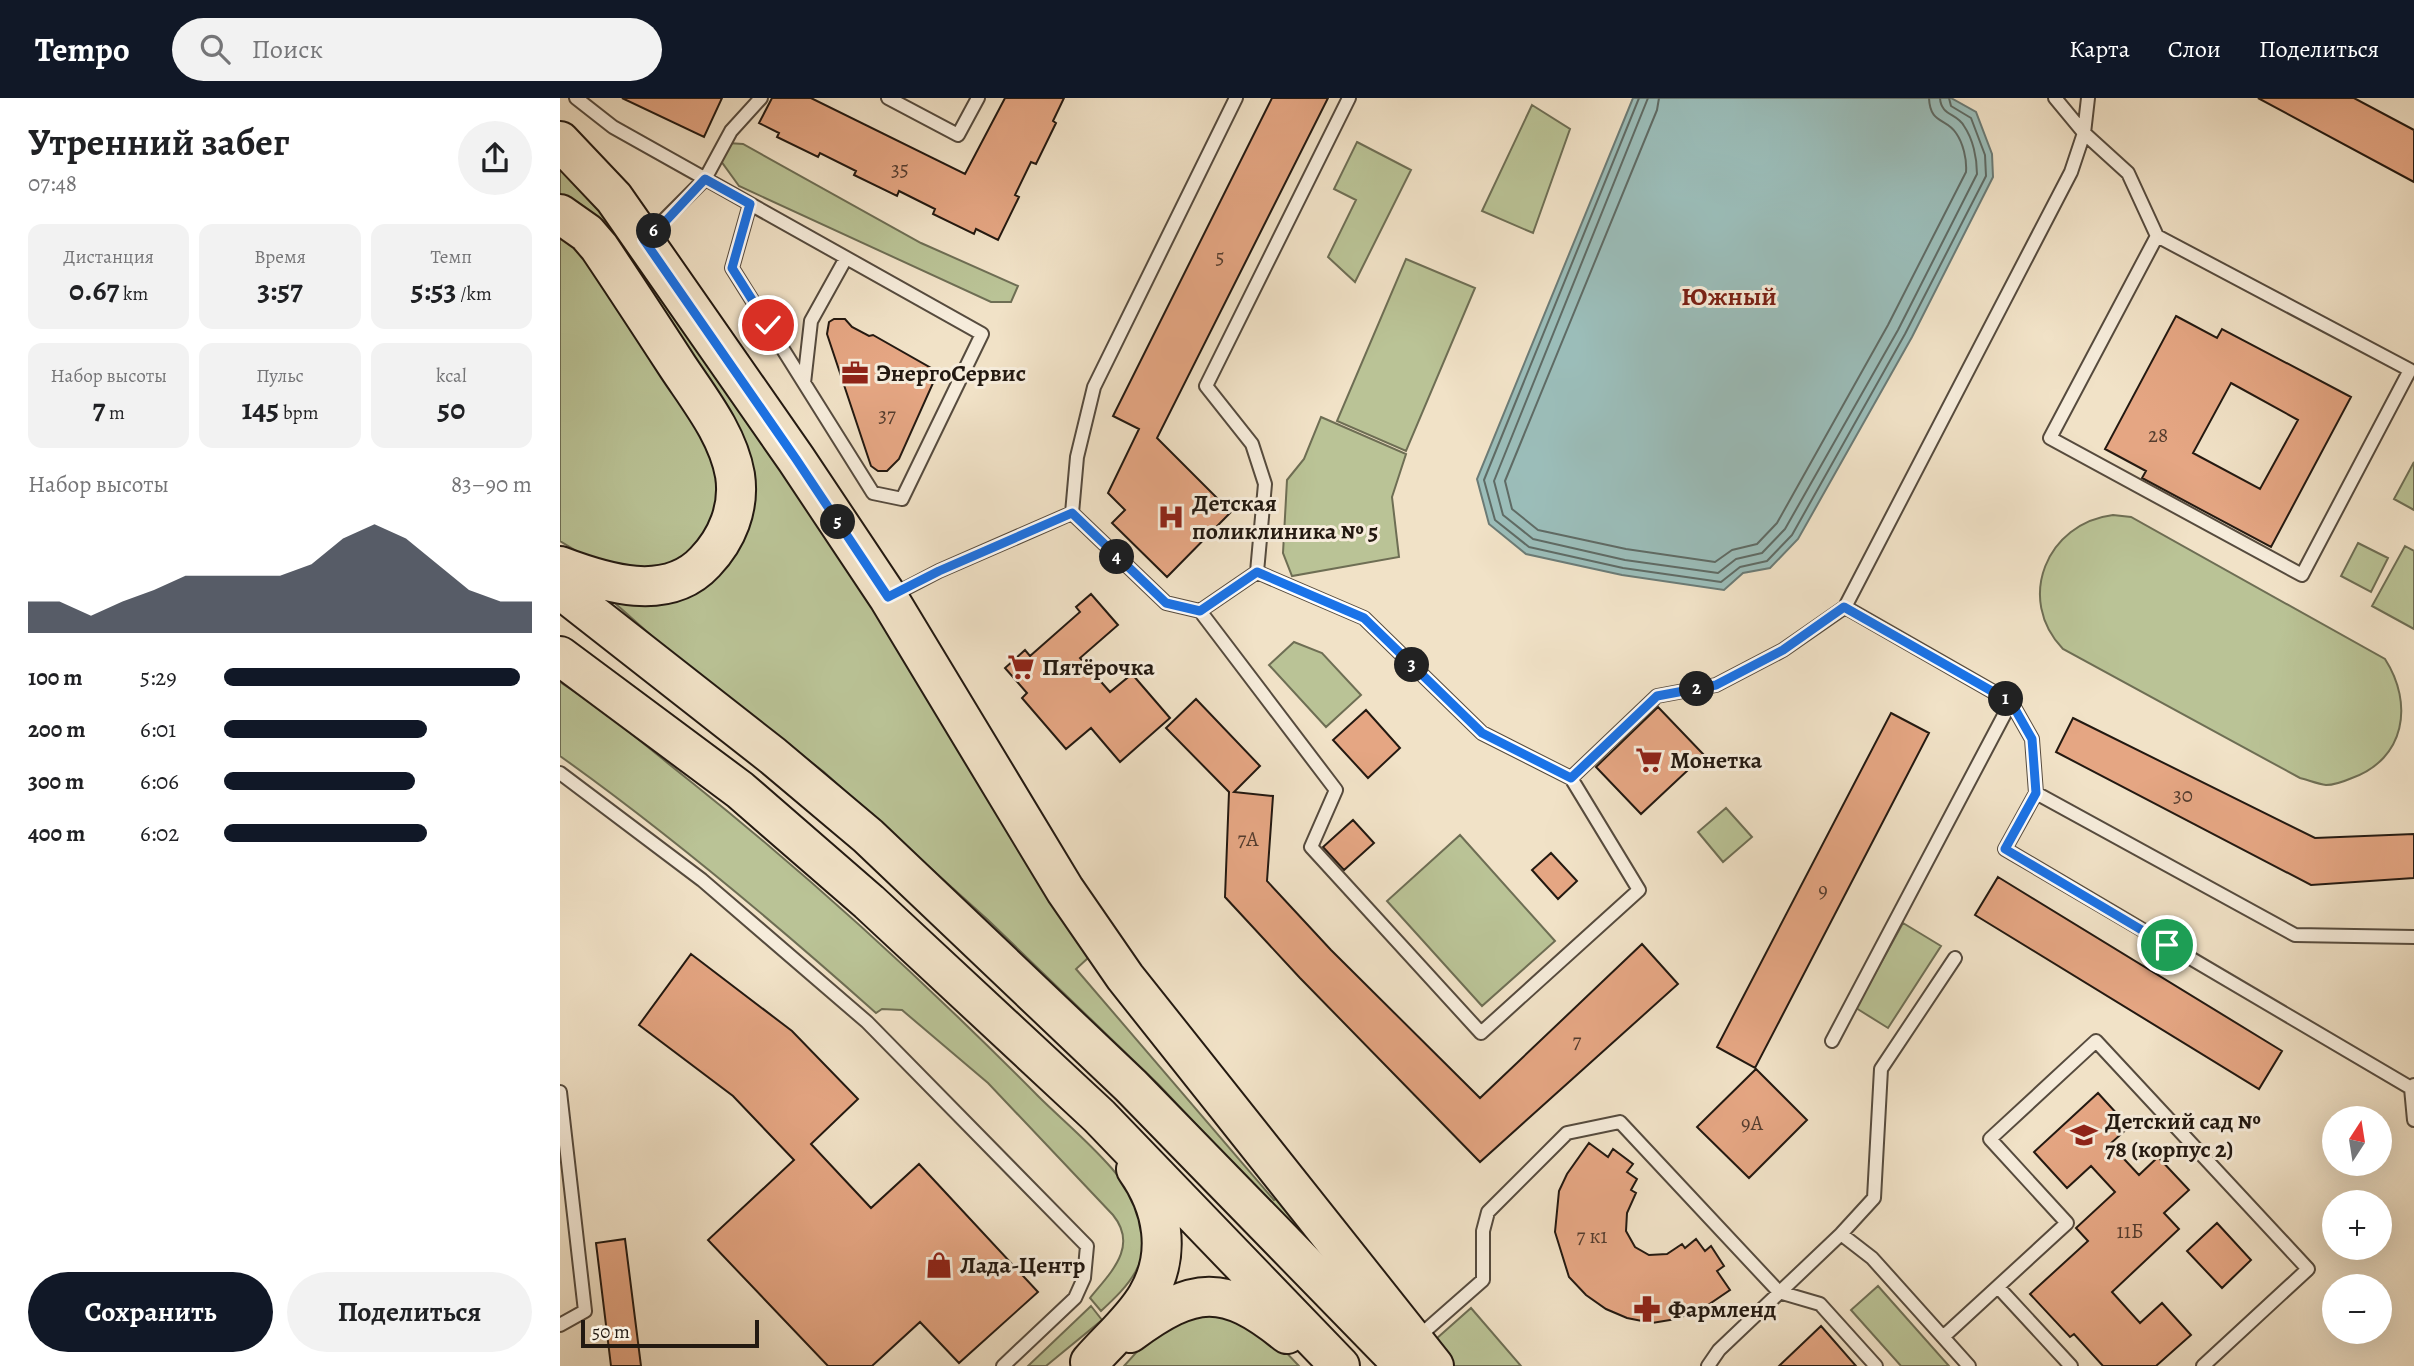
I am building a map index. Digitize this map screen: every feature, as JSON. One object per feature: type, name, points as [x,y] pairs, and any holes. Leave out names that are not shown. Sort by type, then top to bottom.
[{"type":"main road","points":[[560,141],[614,198],[796,459],[888,597],[1065,890],[1118,966],[1417,1357]]},
{"type":"main road","points":[[560,214],[587,233],[599,247],[712,418],[731,458],[735,487],[733,516],[726,534],[714,553],[699,569],[680,580],[633,586],[611,583],[560,566]]},
{"type":"main road","points":[[560,589],[773,756],[868,835],[1417,1357]]},
{"type":"main road","points":[[560,656],[740,790],[816,855],[1099,1115],[1340,1366]]},
{"type":"main road","points":[[1088,1364],[1146,1297],[1161,1259],[1162,1239],[1160,1219],[1146,1183],[1099,1115]]},
{"type":"main road","points":[[1088,1364],[1158,1312],[1183,1301],[1220,1297],[1237,1300],[1255,1309],[1328,1366]]},
{"type":"lane","points":[[576,98],[613,127],[982,334],[902,499],[873,493],[732,268],[750,204]]},
{"type":"lane","points":[[644,240],[662,225],[705,179],[731,131],[761,98]]},
{"type":"lane","points":[[888,98],[958,135],[978,98]]},
{"type":"lane","points":[[1072,513],[1077,457],[1094,387],[1236,98]]},
{"type":"lane","points":[[1257,572],[1265,484],[1252,444],[1206,386],[1349,98]]},
{"type":"lane","points":[[2055,98],[2084,133],[2128,173],[2157,236],[2410,370],[2302,575],[2050,439],[2157,236]]},
{"type":"lane","points":[[1571,778],[1657,696],[1716,685],[1783,650],[1844,607],[2070,172],[2084,133],[2088,98]]},
{"type":"lane","points":[[804,383],[811,321],[846,258]]},
{"type":"lane","points":[[888,597],[939,571],[1072,513]]},
{"type":"lane","points":[[1072,513],[1166,603],[1200,611],[1336,790],[1311,848],[1481,1034],[1639,890],[1571,778],[1482,733],[1364,618],[1257,572]]},
{"type":"lane","points":[[1200,611],[1257,572]]},
{"type":"lane","points":[[1844,607],[2011,702],[2032,739],[2036,793],[2005,849],[2413,1087],[2414,1120]]},
{"type":"lane","points":[[1832,1041],[2011,702]]},
{"type":"lane","points":[[560,773],[702,880],[867,1022],[1087,1246],[1084,1278],[1076,1298],[1003,1366]]},
{"type":"lane","points":[[2036,793],[2295,935],[2414,937]]},
{"type":"lane","points":[[1708,1366],[1719,1350],[1841,1234],[1874,1198],[1881,1069],[1955,958]]},
{"type":"lane","points":[[1943,1337],[2067,1223],[1990,1139],[2096,1041],[2308,1269],[2203,1366]]},
{"type":"lane","points":[[560,1092],[584,1311],[560,1325]]},
{"type":"lane","points":[[1417,1357],[1483,1280],[1483,1231],[1488,1212],[1567,1133],[1620,1122],[1779,1292],[1820,1304],[1876,1366]]},
{"type":"lane","points":[[1841,1234],[1872,1258],[1969,1366]]},
{"type":"lane","points":[[1998,1287],[2071,1366]]},
{"type":"green space","points":[[1532,105],[1570,129],[1533,233],[1482,211]]},
{"type":"green space","points":[[1357,142],[1411,170],[1355,282],[1328,257],[1356,200],[1334,189]]},
{"type":"green space","points":[[728,143],[743,144],[921,243],[1018,286],[1011,302],[991,302],[739,186],[721,161]]},
{"type":"green space","points":[[560,157],[588,185],[903,649],[1088,958],[1076,969],[1274,1200],[1278,1198],[1368,1307],[1159,1085],[988,920],[824,772],[681,662],[608,597],[632,601],[750,498],[560,198]]},
{"type":"green space","points":[[560,226],[566,230],[719,461],[717,517],[683,561],[633,572],[588,558],[560,541]]},
{"type":"green space","points":[[1406,259],[1475,288],[1406,451],[1337,421]]},
{"type":"green space","points":[[1321,417],[1406,454],[1392,497],[1399,557],[1292,576],[1283,553],[1287,480],[1304,459]]},
{"type":"green space","points":[[2414,462],[2414,510],[2394,499]]},
{"type":"green space","points":[[2113,515],[2131,517],[2385,659],[2400,694],[2401,711],[2399,728],[2384,758],[2370,769],[2336,784],[2326,785],[2300,778],[2063,649],[2049,629],[2041,608],[2040,587],[2045,566],[2056,548],[2071,532],[2090,521]]},
{"type":"green space","points":[[2358,543],[2388,558],[2371,592],[2341,576]]},
{"type":"green space","points":[[2405,546],[2414,551],[2414,629],[2372,606]]},
{"type":"green space","points":[[1294,642],[1322,653],[1361,695],[1326,727],[1269,665]]},
{"type":"green space","points":[[560,682],[642,742],[825,895],[955,1015],[1114,1171],[1137,1205],[1142,1221],[1143,1249],[1129,1282],[1101,1311],[1090,1298],[1113,1269],[1122,1249],[1123,1238],[1113,1215],[988,1083],[902,1010],[882,1009],[876,1013],[722,880],[560,756]]},
{"type":"green space","points":[[1726,808],[1752,837],[1723,862],[1698,832]]},
{"type":"green space","points":[[1460,835],[1555,941],[1482,1006],[1387,901]]},
{"type":"green space","points":[[1903,923],[1941,946],[1888,1028],[1856,1008]]},
{"type":"green space","points":[[1878,1286],[1949,1366],[1901,1366],[1851,1310]]},
{"type":"green space","points":[[1091,1306],[1102,1320],[1046,1366],[1028,1366]]},
{"type":"green space","points":[[1203,1307],[1262,1327],[1299,1366],[1124,1366],[1163,1323]]},
{"type":"green space","points":[[1471,1308],[1521,1366],[1448,1366],[1436,1339]]},
{"type":"water","points":[[1633,98],[1951,98],[1976,112],[1992,154],[1993,177],[1912,337],[1798,539],[1770,568],[1743,573],[1724,590],[1622,575],[1526,554],[1489,524],[1477,479]]},
{"type":"building","points":[[622,98],[722,98],[704,137]]},
{"type":"building","points":[[772,98],[811,98],[965,174],[1005,98],[1064,98],[1053,121],[1056,123],[1036,164],[1031,162],[1015,195],[1019,197],[998,240],[976,229],[974,234],[933,214],[935,209],[899,191],[897,196],[854,175],[856,171],[820,153],[818,157],[777,137],[779,133],[759,123]]},
{"type":"building","points":[[1272,98],[1328,98],[1157,438],[1231,512],[1167,577],[1112,523],[1125,510],[1108,493],[1139,429],[1113,416]]},
{"type":"building","points":[[2258,98],[2354,98],[2414,130],[2414,182]]},
{"type":"building","points":[[2176,316],[2217,338],[2222,329],[2351,397],[2271,547],[2142,478],[2146,471],[2105,449]],"holes":[[[2231,383],[2298,420],[2260,489],[2193,453]]]},
{"type":"building","points":[[845,319],[852,327],[869,336],[873,335],[938,372],[899,459],[887,471],[878,471],[871,466],[827,334],[829,322]]},
{"type":"building","points":[[1091,594],[1118,625],[1080,658],[1110,692],[1132,674],[1170,718],[1120,762],[1091,728],[1066,749],[1022,698],[1027,693],[1005,668],[1025,650],[1030,656],[1080,612],[1076,607]]},
{"type":"building","points":[[1196,699],[1260,766],[1234,792],[1273,796],[1267,881],[1331,950],[1480,1098],[1642,944],[1678,984],[1480,1162],[1300,978],[1225,897],[1229,792],[1166,728]]},
{"type":"building","name":"Монетка","points":[[1658,707],[1704,755],[1641,814],[1596,767]]},
{"type":"building","points":[[1366,710],[1400,748],[1368,778],[1333,740]]},
{"type":"building","points":[[1891,713],[1929,733],[1755,1068],[1717,1047]]},
{"type":"building","points":[[2073,718],[2315,838],[2414,834],[2414,878],[2311,885],[2056,752]]},
{"type":"building","points":[[1353,820],[1374,843],[1344,870],[1323,847]]},
{"type":"building","points":[[1551,853],[1577,881],[1558,899],[1532,870]]},
{"type":"building","points":[[1998,877],[2282,1051],[2259,1089],[1975,915]]},
{"type":"building","points":[[691,954],[792,1031],[858,1099],[811,1144],[871,1208],[919,1164],[1038,1292],[959,1363],[920,1322],[872,1366],[828,1366],[708,1240],[794,1160],[733,1096],[639,1025]]},
{"type":"building","points":[[1756,1069],[1807,1120],[1749,1178],[1697,1127]]},
{"type":"building","points":[[2098,1093],[2129,1127],[2110,1144],[2139,1175],[2158,1157],[2189,1190],[2164,1213],[2179,1229],[2112,1292],[2140,1323],[2162,1303],[2191,1335],[2156,1366],[2103,1366],[2074,1334],[2070,1337],[2030,1294],[2088,1241],[2076,1228],[2115,1192],[2091,1166],[2067,1188],[2034,1152]]},
{"type":"building","points":[[1589,1143],[1608,1157],[1613,1149],[1633,1164],[1627,1172],[1637,1179],[1631,1190],[1636,1193],[1627,1213],[1626,1231],[1635,1247],[1649,1255],[1667,1254],[1682,1244],[1685,1248],[1696,1239],[1705,1251],[1711,1246],[1724,1266],[1717,1271],[1730,1290],[1702,1309],[1676,1319],[1652,1323],[1627,1318],[1606,1309],[1586,1295],[1569,1277],[1555,1232],[1559,1191],[1567,1174]]},
{"type":"building","points":[[2217,1223],[2251,1260],[2222,1288],[2187,1251]]},
{"type":"building","points":[[625,1239],[641,1366],[611,1366],[596,1243]]},
{"type":"building","points":[[1821,1326],[1856,1366],[1779,1366]]},
{"type":"place","name":"ЭнергоСервис","points":[[855,373]]},
{"type":"place","name":"Детская поликлиника № 5","points":[[1171,517]]},
{"type":"place","name":"Пятёрочка","points":[[1021,667]]},
{"type":"place","name":"Монетка","points":[[1649,760]]},
{"type":"place","name":"Детский сад № 78 (корпус 2)","points":[[2084,1135]]},
{"type":"place","name":"Лада-Центр","points":[[939,1265]]},
{"type":"place","name":"Фармленд","points":[[1647,1309]]},
{"type":"district","name":"Южный","points":[[1729,296]]},
{"type":"route","points":[[768,325],[732,268],[750,204],[705,179],[662,225],[644,240],[888,597],[939,571],[1072,513],[1166,603],[1200,611],[1257,572],[1364,618],[1482,733],[1571,778],[1657,696],[1716,685],[1783,650],[1844,607],[2011,702],[2032,739],[2036,793],[2005,849],[2167,945]]}]
